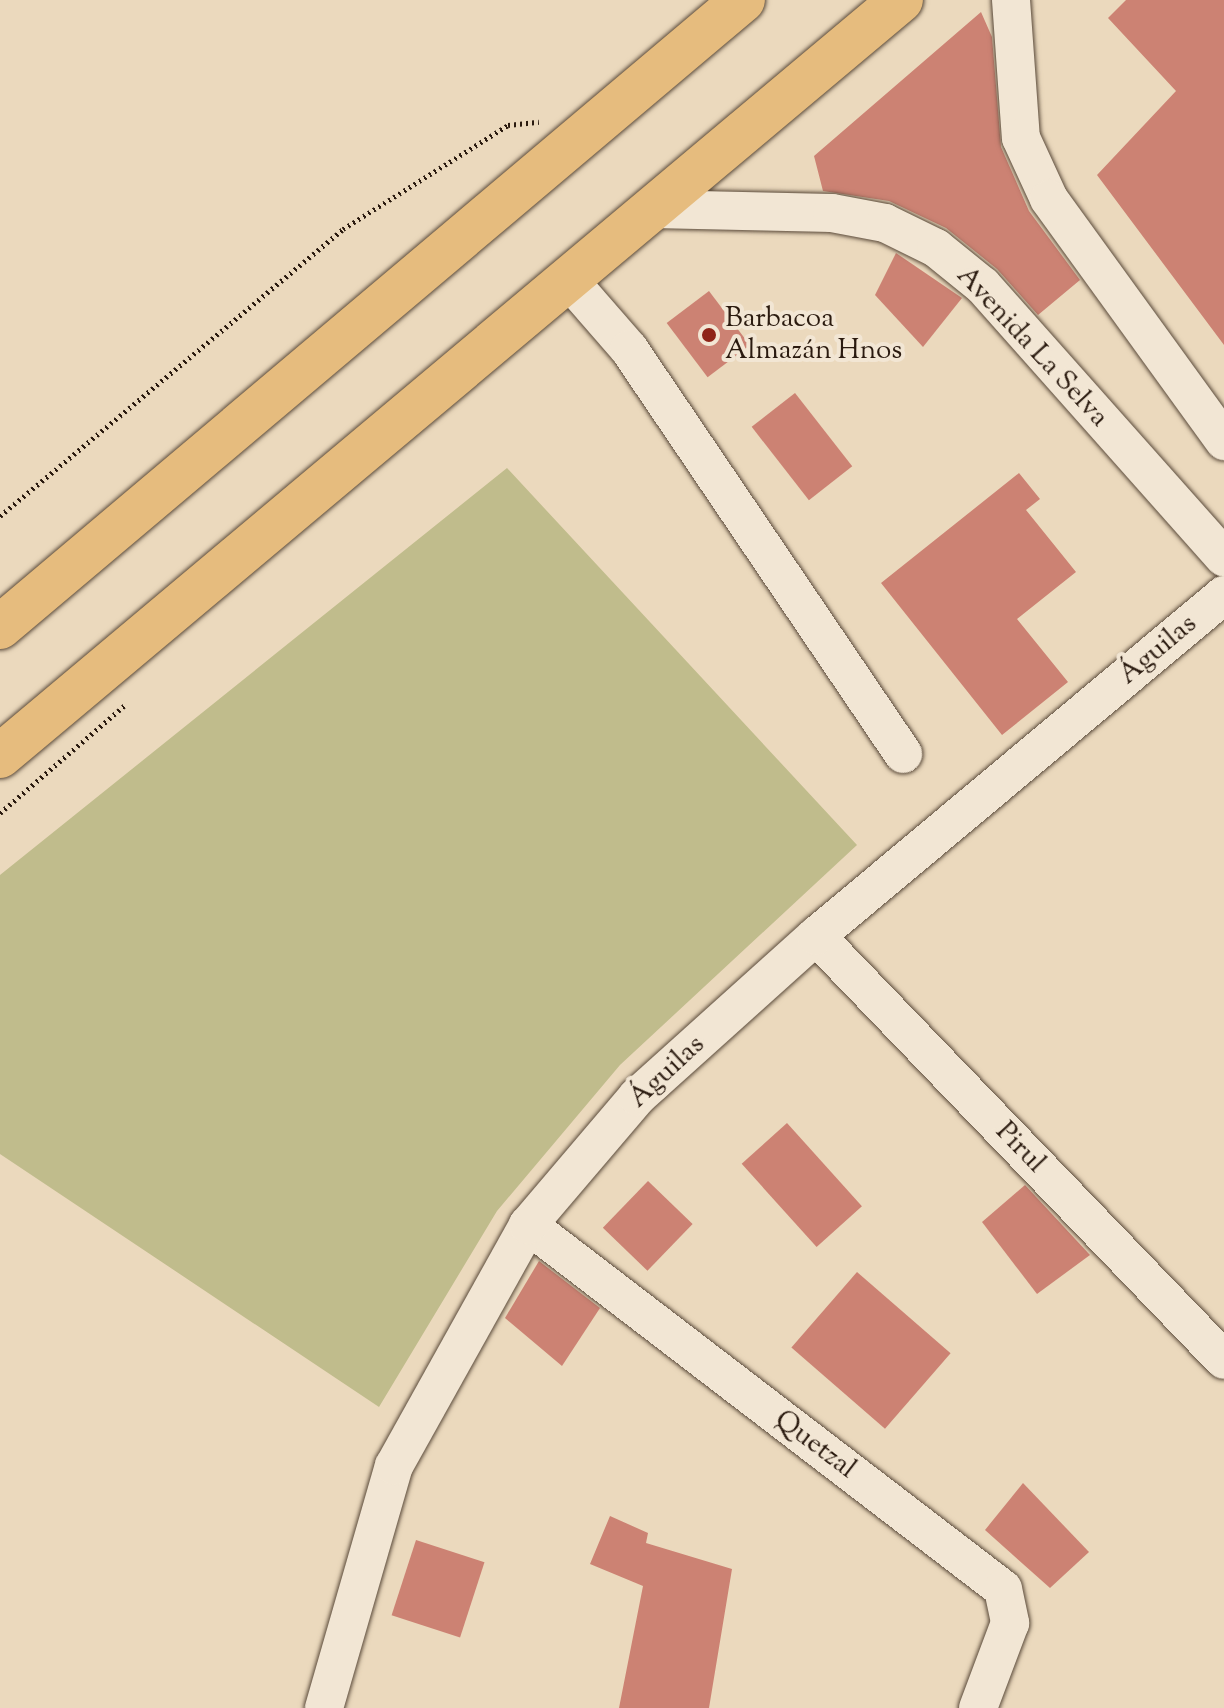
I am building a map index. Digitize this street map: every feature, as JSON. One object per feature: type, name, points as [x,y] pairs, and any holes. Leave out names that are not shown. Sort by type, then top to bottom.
[{"type":"highway","points":[[0,627],[743,0]]},
{"type":"highway","points":[[0,756],[901,0]]},
{"type":"street","points":[[1011,0],[1021,138],[1049,199],[1224,441]]},
{"type":"street","name":"Avenida La Selva","points":[[653,209],[832,213],[885,223],[936,248],[983,286],[1224,557]]},
{"type":"street","points":[[569,280],[629,349],[903,754]]},
{"type":"street","name":"Águilas","points":[[324,1708],[394,1466],[528,1225],[637,1097],[816,936],[1224,595]]},
{"type":"street","name":"Pirul","points":[[816,936],[1224,1360]]},
{"type":"street","name":"Quetzal","points":[[528,1225],[1003,1589],[1010,1623],[978,1708]]},
{"type":"path","points":[[0,516],[343,229],[508,125],[550,121]]},
{"type":"shaded area","points":[[507,468],[857,845],[620,1065],[497,1211],[379,1407],[0,1154],[0,875]]},
{"type":"building","points":[[1126,0],[1224,0],[1224,345],[1097,175],[1176,91],[1108,18]]},
{"type":"building","points":[[981,12],[992,37],[1001,147],[1029,211],[1080,280],[1038,315],[997,269],[946,228],[889,201],[823,191],[814,156]]},
{"type":"building","points":[[896,253],[962,298],[923,347],[875,295]]},
{"type":"building","name":"Barbacoa Almazán Hnos","points":[[709,291],[750,345],[708,377],[667,323]]},
{"type":"building","points":[[795,393],[852,466],[809,500],[752,427]]},
{"type":"building","points":[[1019,473],[1040,499],[1026,510],[1076,572],[1017,619],[1068,682],[1002,735],[881,583]]},
{"type":"building","points":[[787,1123],[862,1206],[817,1247],[742,1164]]},
{"type":"building","points":[[648,1181],[693,1224],[647,1271],[603,1228]]},
{"type":"building","points":[[1025,1185],[1090,1255],[1037,1294],[982,1222]]},
{"type":"building","points":[[539,1261],[600,1308],[562,1366],[505,1318]]},
{"type":"building","points":[[857,1272],[951,1353],[885,1429],[791,1347]]},
{"type":"building","points":[[1023,1483],[1089,1552],[1050,1588],[985,1530]]},
{"type":"building","points":[[610,1516],[648,1533],[646,1543],[732,1569],[709,1708],[619,1708],[643,1586],[590,1564]]},
{"type":"building","points":[[416,1540],[484,1562],[460,1637],[392,1615]]},
{"type":"place","name":"Barbacoa Almazán Hnos","points":[[709,335]]}]
